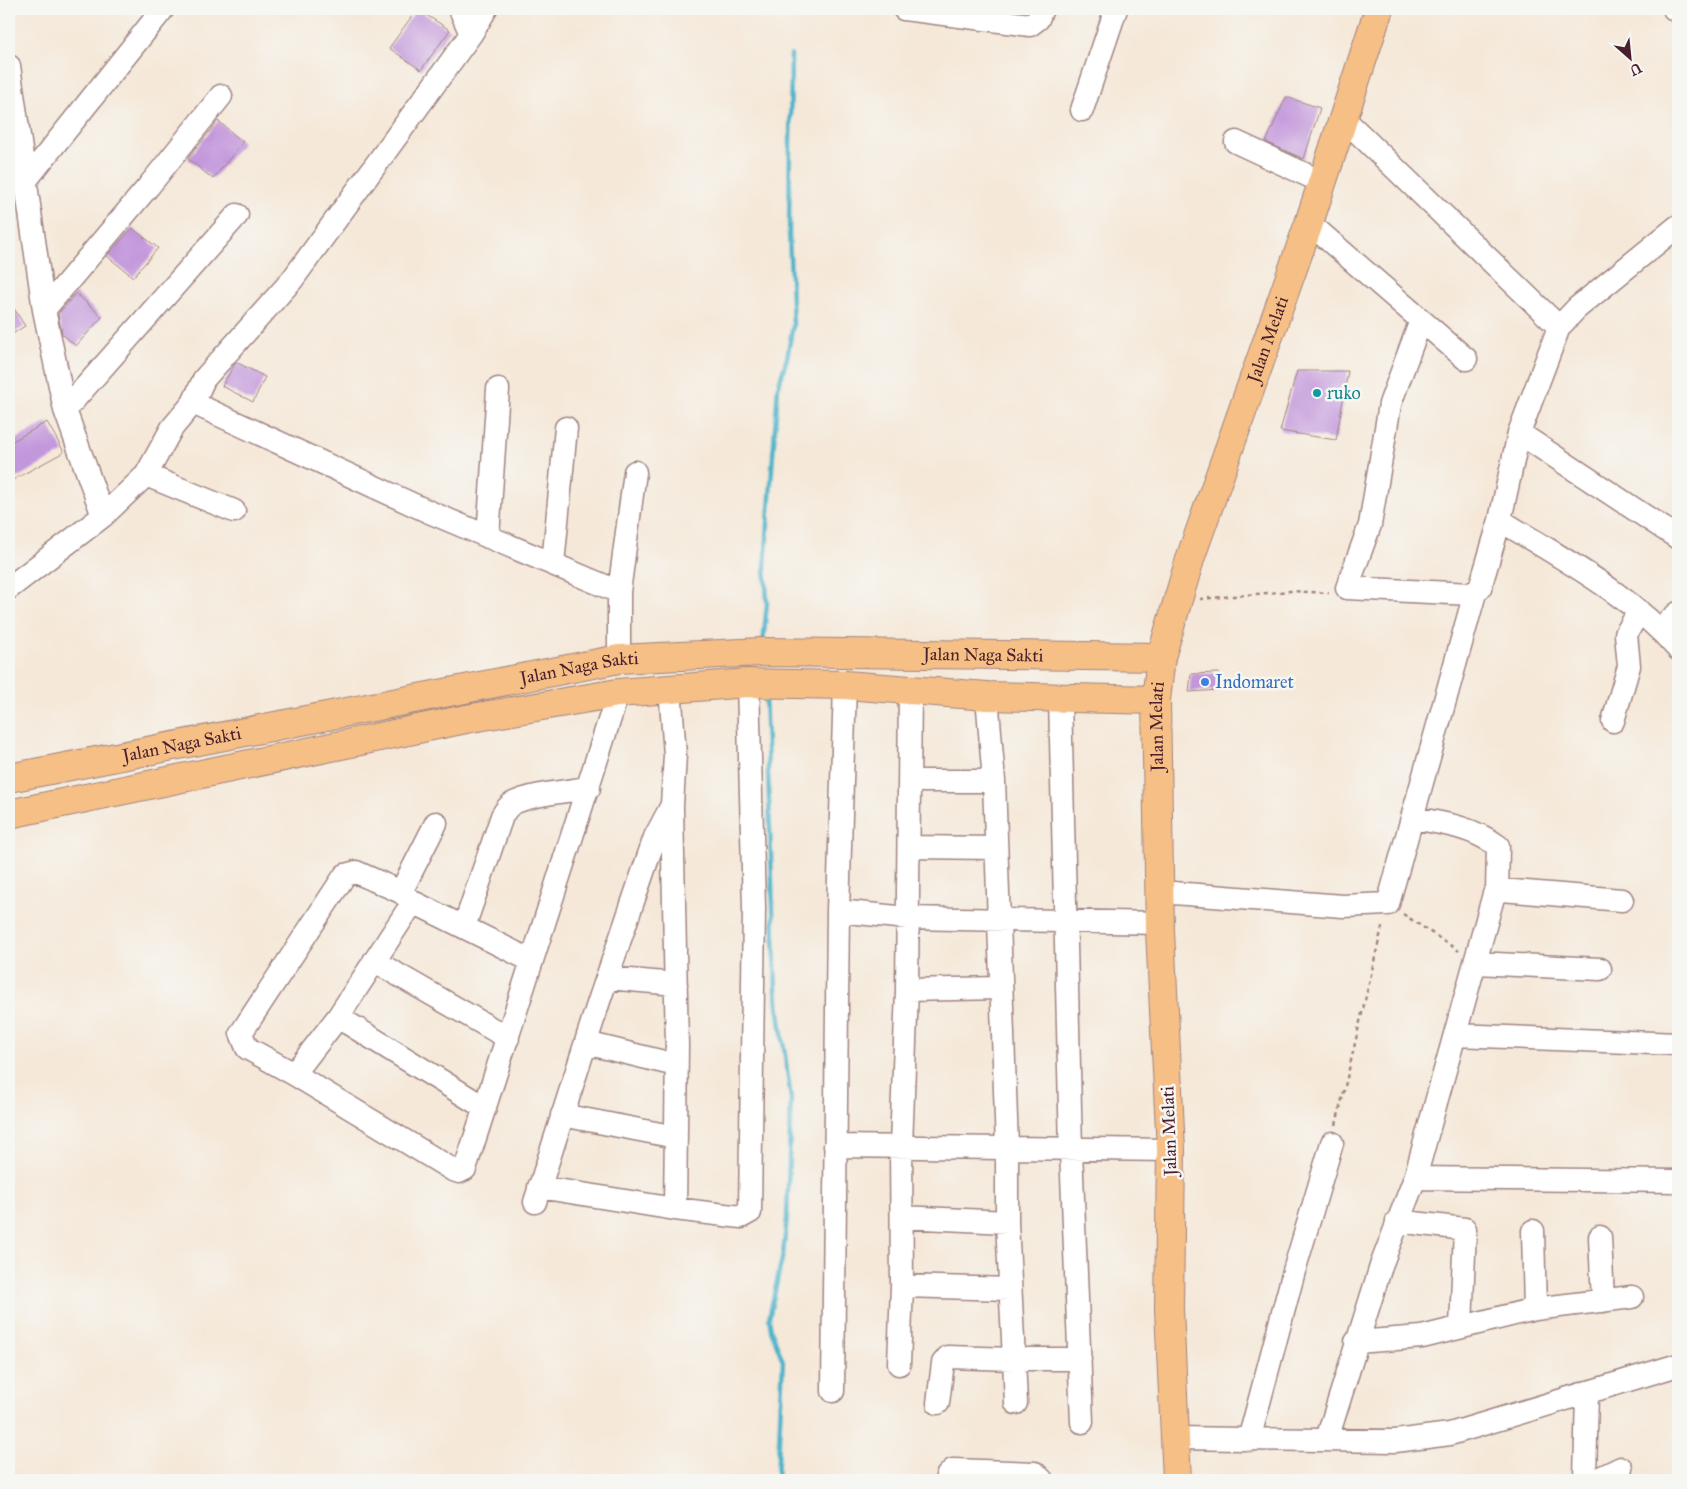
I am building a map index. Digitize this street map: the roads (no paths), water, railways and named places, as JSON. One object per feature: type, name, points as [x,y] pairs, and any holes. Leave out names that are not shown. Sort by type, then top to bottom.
[{"type":"main road","name":"Jalan Melati","points":[[1177,1480],[1169,1309],[1171,1150],[1160,923],[1156,700],[1161,657],[1191,556],[1309,223],[1379,9]]},
{"type":"main road","name":"Jalan Naga Sakti","points":[[9,778],[619,659],[762,652],[1161,657]]},
{"type":"main road","name":"Jalan Naga Sakti","points":[[9,814],[466,719],[618,693],[748,683],[845,685],[987,696],[1156,700]]},
{"type":"main road","points":[[157,749],[159,772],[164,782]]},
{"type":"street","points":[[27,179],[163,9]]},
{"type":"street","points":[[460,9],[471,34]]},
{"type":"street","points":[[9,588],[103,516],[146,475],[172,428],[194,403],[204,379],[292,280],[471,34],[486,9]]},
{"type":"street","points":[[904,9],[1030,25],[1038,19],[1042,9]]},
{"type":"street","points":[[1082,110],[1116,9]]},
{"type":"street","points":[[1674,9],[1678,12]]},
{"type":"street","points":[[9,66],[27,179],[44,310],[65,410],[103,516]]},
{"type":"street","points":[[44,310],[148,187],[221,96]]},
{"type":"street","points":[[1343,118],[1559,327]]},
{"type":"street","points":[[1236,142],[1322,182]]},
{"type":"street","points":[[65,410],[142,325],[237,215]]},
{"type":"street","points":[[1309,223],[1466,359]]},
{"type":"street","points":[[1160,892],[1343,906],[1388,904],[1476,593],[1480,588],[1500,520],[1519,434],[1559,327],[1577,308],[1678,226]]},
{"type":"street","points":[[1421,320],[1390,404],[1370,525],[1347,588],[1468,595],[1476,593]]},
{"type":"street","points":[[488,536],[498,389]]},
{"type":"street","points":[[194,403],[427,511],[619,592]]},
{"type":"street","points":[[553,564],[566,428]]},
{"type":"street","points":[[1519,434],[1678,538]]},
{"type":"street","points":[[619,659],[619,592],[635,472]]},
{"type":"street","points":[[146,475],[234,511]]},
{"type":"street","points":[[1500,520],[1617,593],[1660,628],[1678,649]]},
{"type":"street","points":[[1613,721],[1629,666],[1626,634],[1639,611]]},
{"type":"street","points":[[1660,628],[1678,613]]},
{"type":"street","points":[[672,805],[656,837],[607,978],[537,1195],[741,1217],[748,1214],[752,1208],[754,908],[748,683]]},
{"type":"street","points":[[833,1391],[838,911],[845,685]]},
{"type":"street","points":[[670,688],[675,755],[672,805],[676,984],[675,1210]]},
{"type":"street","points":[[899,1364],[902,1286],[901,1146],[908,990],[907,918],[911,781],[910,690]]},
{"type":"street","points":[[532,961],[356,872],[345,875],[241,1033],[247,1048],[294,1074],[452,1170],[459,1172],[465,1169],[589,788],[618,693]]},
{"type":"street","points":[[987,696],[994,781],[1007,1147],[1006,1222],[1016,1402]]},
{"type":"street","points":[[1060,698],[1071,1150],[1082,1422]]},
{"type":"street","points":[[911,781],[994,781]]},
{"type":"street","points":[[464,927],[502,816],[509,806],[543,796],[589,788]]},
{"type":"street","points":[[1327,1439],[1356,1342],[1397,1221],[1415,1178],[1493,898],[1497,892],[1498,846],[1486,837],[1459,826],[1412,818]]},
{"type":"street","points":[[294,1074],[338,1017],[374,961],[407,897],[436,823]]},
{"type":"street","points":[[909,847],[996,848]]},
{"type":"street","points":[[1497,892],[1501,890],[1622,900]]},
{"type":"street","points":[[838,911],[907,918],[1160,923]]},
{"type":"street","points":[[374,961],[508,1038]]},
{"type":"street","points":[[1476,963],[1600,969]]},
{"type":"street","points":[[607,978],[676,984]]},
{"type":"street","points":[[908,990],[1000,988]]},
{"type":"street","points":[[338,1017],[485,1108]]},
{"type":"street","points":[[1456,1034],[1678,1044]]},
{"type":"street","points":[[586,1042],[676,1065]]},
{"type":"street","points":[[562,1115],[676,1137]]},
{"type":"street","points":[[1250,1440],[1294,1272],[1332,1144]]},
{"type":"street","points":[[835,1146],[1171,1150]]},
{"type":"street","points":[[1415,1178],[1678,1181]]},
{"type":"street","points":[[902,1217],[1006,1222]]},
{"type":"street","points":[[1397,1221],[1465,1228],[1461,1327]]},
{"type":"street","points":[[1533,1231],[1535,1309]]},
{"type":"street","points":[[1600,1237],[1603,1301]]},
{"type":"street","points":[[902,1286],[1010,1290]]},
{"type":"street","points":[[1356,1342],[1416,1338],[1535,1309],[1632,1297]]},
{"type":"street","points":[[938,1403],[943,1363],[948,1357],[1080,1359]]},
{"type":"street","points":[[1174,1438],[1395,1441],[1429,1438],[1450,1434],[1678,1364]]},
{"type":"street","points":[[1585,1480],[1587,1392]]},
{"type":"street","points":[[1596,1480],[1621,1468]]},
{"type":"street","points":[[948,1480],[947,1476],[953,1470],[1035,1473],[1042,1480]]},
{"type":"waterway","points":[[763,644],[767,603],[765,565],[778,387],[787,358],[793,325],[789,234],[791,55]]},
{"type":"waterway","points":[[765,691],[776,990],[791,1099],[787,1218],[783,1254],[769,1318],[771,1330],[783,1361],[777,1480]]},
{"type":"place","name":"ruko","points":[[1317,393]]},
{"type":"place","name":"Indomaret","points":[[1205,682]]}]
